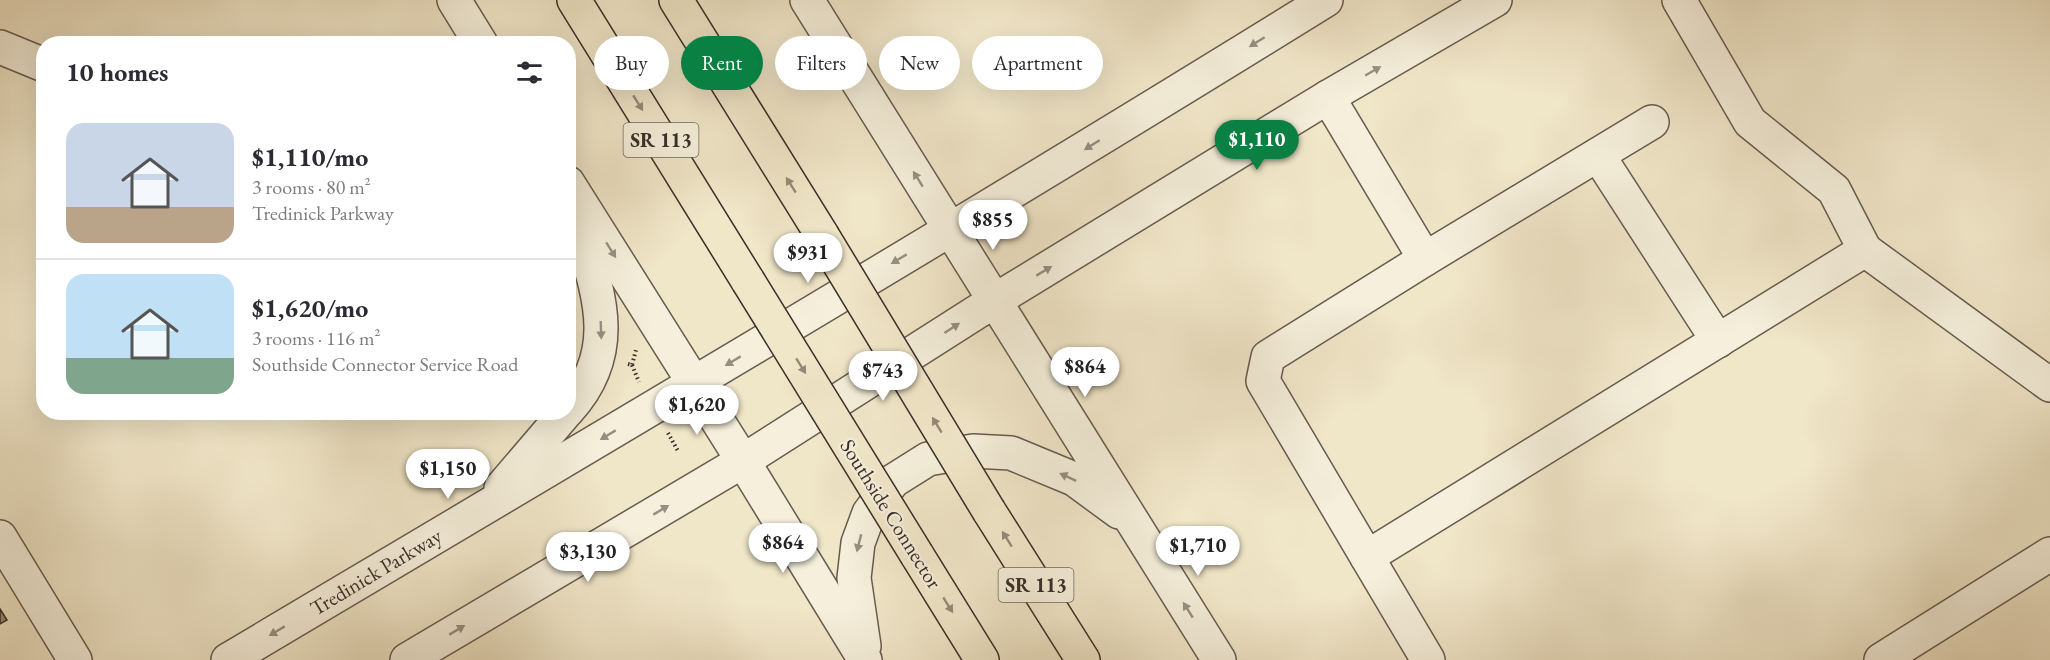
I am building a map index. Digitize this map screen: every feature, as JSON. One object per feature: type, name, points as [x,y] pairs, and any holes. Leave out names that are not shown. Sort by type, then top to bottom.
[{"type":"highway","name":"Southside Connector","points":[[574,0],[982,660]]},
{"type":"highway","name":"SR 113","points":[[676,0],[989,511],[1083,660]]},
{"type":"street","points":[[454,0],[477,36]]},
{"type":"street","points":[[807,0],[1220,660]]},
{"type":"street","name":"Tredinick Parkway","points":[[228,660],[694,384],[949,228],[1055,168],[1326,0]]},
{"type":"street","points":[[406,660],[743,461],[994,301],[1328,98],[1496,0]]},
{"type":"street","points":[[1679,0],[1750,122],[1834,190],[1865,250],[2050,385]]},
{"type":"street","points":[[0,47],[36,62]]},
{"type":"street","points":[[1328,98],[1425,259]]},
{"type":"street","points":[[1428,660],[1263,381],[1268,357],[1652,122]]},
{"type":"street","points":[[1598,155],[1718,341]]},
{"type":"street","points":[[576,196],[866,660]]},
{"type":"street","points":[[576,221],[601,311],[602,338],[595,371],[576,398]]},
{"type":"street","points":[[1367,557],[1865,250]]},
{"type":"street","points":[[484,508],[559,420]]},
{"type":"street","points":[[866,660],[854,578],[858,543],[869,513],[893,481],[928,459],[973,451],[1011,453],[1074,479],[1133,522]]},
{"type":"street","points":[[0,537],[75,660]]},
{"type":"street","points":[[1881,660],[2050,554]]},
{"type":"path","points":[[638,343],[632,365],[641,385]]},
{"type":"path","points":[[624,364],[632,365]]},
{"type":"building","points":[[0,609],[7,620],[0,624]]}]
